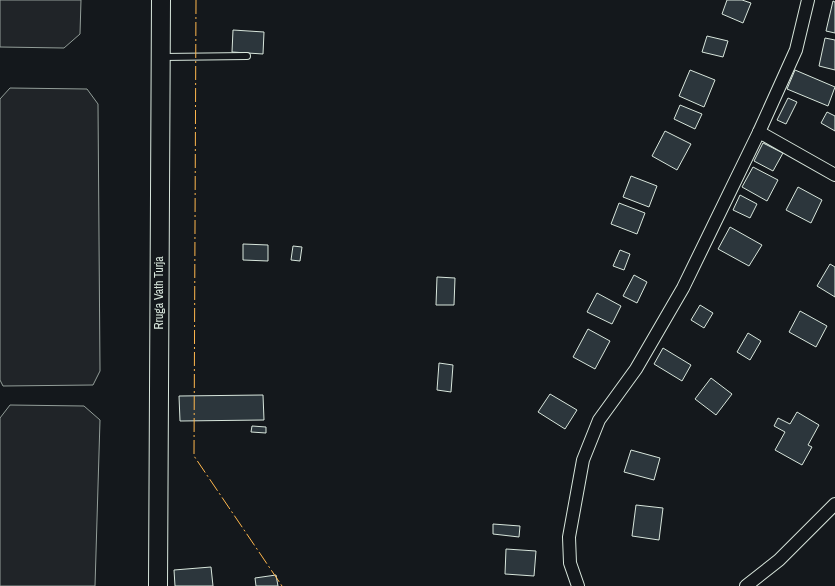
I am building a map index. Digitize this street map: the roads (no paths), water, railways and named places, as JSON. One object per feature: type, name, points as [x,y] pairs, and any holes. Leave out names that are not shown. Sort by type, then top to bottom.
[{"type":"street","name":"Rruga Vath Turja","points":[[158,586],[161,0]]},
{"type":"street","points":[[578,586],[570,563],[569,537],[583,460],[599,420],[636,369],[683,288],[759,132],[796,50],[808,0]]},
{"type":"street","points":[[759,132],[835,175]]},
{"type":"street","points":[[746,586],[779,560],[835,504]]},
{"type":"lane","points":[[161,57],[247,56]]}]
